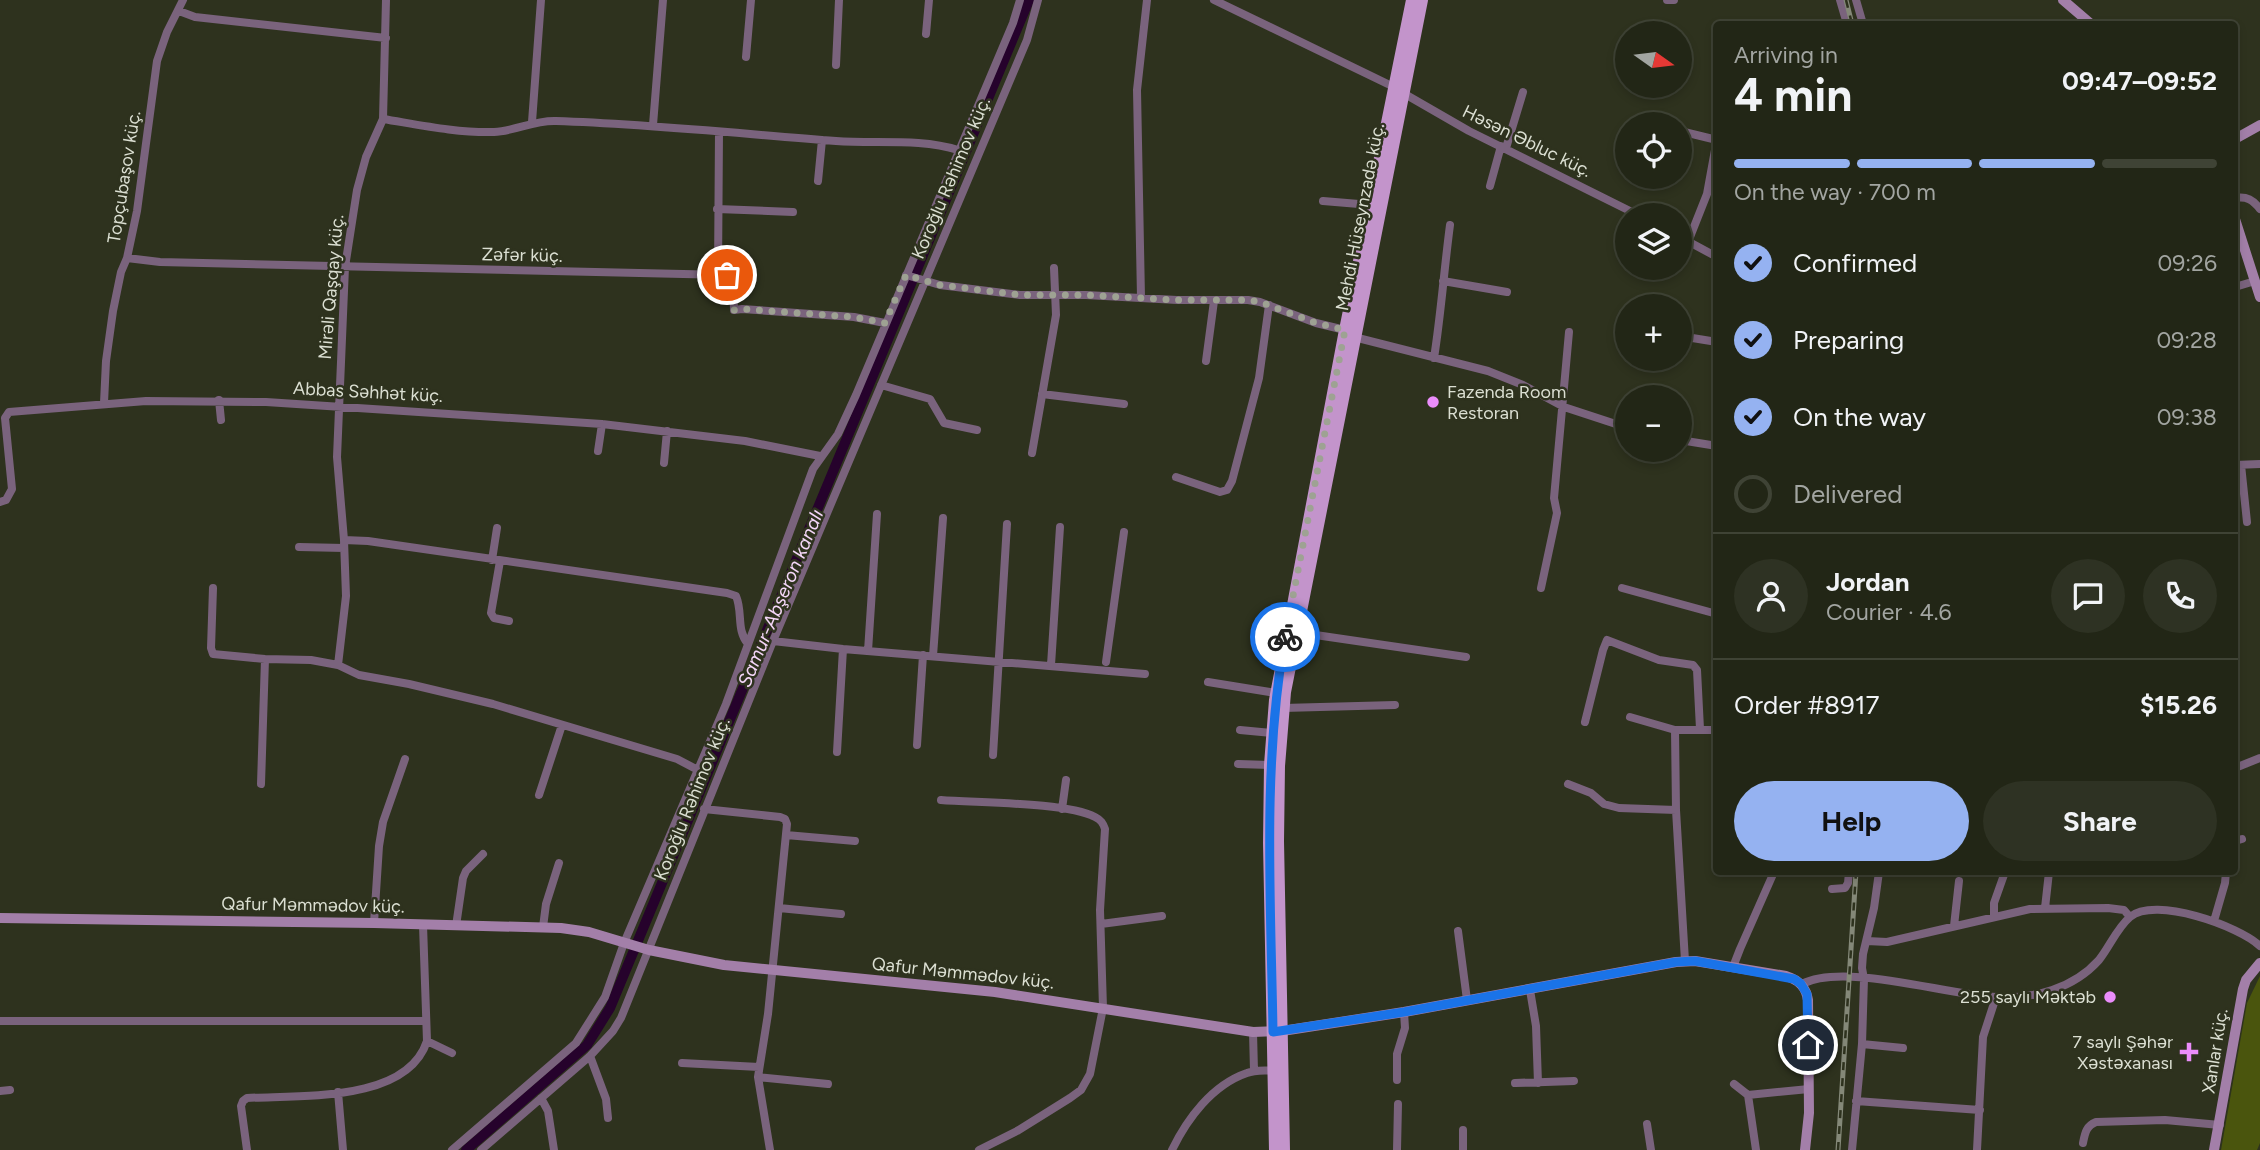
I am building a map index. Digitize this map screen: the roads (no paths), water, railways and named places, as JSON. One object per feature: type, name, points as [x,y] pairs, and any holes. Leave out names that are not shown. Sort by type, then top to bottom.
[{"type":"main road","name":"Mehdi Hüseynzadə küç.","points":[[1284,1150],[1277,1032],[1270,765],[1276,693],[1399,90],[1412,0]]},
{"type":"main road","name":"Mehdi Hüseynzadə küç.","points":[[1275,1150],[1274,1070],[1283,708],[1371,205],[1422,0]]},
{"type":"street","name":"Topçubaşov küç.","points":[[104,403],[113,311],[139,201],[157,61],[167,32],[183,0]]},
{"type":"street","name":"Mirəli Qaşqay küç.","points":[[338,665],[346,596],[337,457],[345,267],[357,190],[366,157],[383,119],[386,0]]},
{"type":"street","points":[[531,122],[541,0]]},
{"type":"street","points":[[653,125],[663,0]]},
{"type":"street","points":[[746,57],[751,0]]},
{"type":"street","points":[[836,65],[839,0]]},
{"type":"street","points":[[926,34],[929,0]]},
{"type":"street","name":"Koroğlu Rəhimov küç.","points":[[452,1150],[576,1043],[604,997],[696,769],[715,732],[813,469],[838,434],[1013,23],[1020,0]]},
{"type":"street","name":"Koroğlu Rəhimov küç.","points":[[481,1150],[590,1056],[621,1018],[773,641],[1027,40],[1038,0]]},
{"type":"street","points":[[1141,298],[1137,90],[1147,0]]},
{"type":"street","name":"Həsən Əbluc küç.","points":[[1214,0],[1399,90],[1458,125],[1615,203]]},
{"type":"street","points":[[1667,0],[1674,0]]},
{"type":"street","points":[[1840,0],[1846,21]]},
{"type":"street","points":[[1856,0],[1862,21]]},
{"type":"street","points":[[2063,0],[2088,21]]},
{"type":"street","points":[[179,11],[195,17],[386,38]]},
{"type":"street","points":[[1490,186],[1524,92]]},
{"type":"street","points":[[383,119],[448,130],[495,132],[521,128],[531,122],[552,120],[653,125],[822,140],[931,145],[958,150]]},
{"type":"street","points":[[2238,137],[2260,125]]},
{"type":"street","points":[[719,132],[718,275],[727,275],[733,281],[734,310],[854,317],[885,323]]},
{"type":"street","points":[[1692,134],[1713,138]]},
{"type":"street","points":[[818,181],[822,140]]},
{"type":"street","points":[[1692,224],[1707,194],[1713,161]]},
{"type":"street","points":[[2238,198],[2247,197],[2260,209]]},
{"type":"street","points":[[1323,201],[1371,205]]},
{"type":"street","points":[[717,209],[793,212]]},
{"type":"street","points":[[1434,358],[1441,319],[1450,225]]},
{"type":"street","points":[[2238,228],[2260,297]]},
{"type":"street","points":[[1692,244],[1713,255]]},
{"type":"street","name":"Zəfər küç.","points":[[127,258],[160,262],[718,275]]},
{"type":"street","points":[[1032,453],[1056,316],[1055,268]]},
{"type":"street","points":[[906,275],[924,282],[1020,295],[1248,300],[1269,304],[1350,334],[1488,371],[1523,385],[1564,407],[1615,424]]},
{"type":"street","points":[[1443,281],[1507,292]]},
{"type":"street","points":[[2238,286],[2255,282]]},
{"type":"street","points":[[1206,360],[1214,301]]},
{"type":"street","points":[[1176,477],[1220,492],[1227,490],[1232,481],[1259,377],[1269,304]]},
{"type":"street","points":[[1541,588],[1557,513],[1554,498],[1569,332]]},
{"type":"street","points":[[1692,338],[1713,341]]},
{"type":"street","points":[[881,385],[930,399],[944,423],[977,430]]},
{"type":"street","points":[[1042,394],[1124,404]]},
{"type":"street","points":[[219,400],[221,420]]},
{"type":"street","name":"Abbas Səhhət küç.","points":[[0,502],[6,500],[12,489],[5,418],[9,412],[104,403],[219,400],[601,424],[765,444],[820,457]]},
{"type":"street","points":[[598,451],[601,424]]},
{"type":"street","points":[[664,463],[667,431]]},
{"type":"street","points":[[1692,442],[1713,445]]},
{"type":"street","points":[[2247,522],[2238,465],[2260,464]]},
{"type":"street","points":[[868,651],[877,513]]},
{"type":"street","points":[[933,656],[943,517]]},
{"type":"street","points":[[993,755],[1007,524]]},
{"type":"street","points":[[1051,665],[1060,527]]},
{"type":"street","points":[[497,528],[491,613],[494,618],[509,621]]},
{"type":"street","points":[[1107,662],[1124,532]]},
{"type":"street","points":[[299,547],[368,541],[727,593],[736,596],[740,604],[740,629],[748,644]]},
{"type":"street","points":[[213,588],[213,654],[311,660],[338,665],[359,675],[456,695],[562,725],[677,759],[696,769]]},
{"type":"street","points":[[1622,588],[1713,613]]},
{"type":"street","points":[[1296,632],[1465,657]]},
{"type":"street","points":[[1585,722],[1607,640],[1659,660],[1693,666],[1697,670],[1700,729]]},
{"type":"street","points":[[773,641],[1145,674]]},
{"type":"street","points":[[836,752],[843,649]]},
{"type":"street","points":[[917,745],[923,655]]},
{"type":"street","points":[[261,784],[265,659]]},
{"type":"street","points":[[1208,682],[1276,693]]},
{"type":"street","points":[[1283,708],[1395,705]]},
{"type":"street","points":[[1630,717],[1675,730],[1713,730]]},
{"type":"street","points":[[539,795],[562,725]]},
{"type":"street","points":[[1240,730],[1272,733]]},
{"type":"street","points":[[1675,730],[1676,810],[1685,961]]},
{"type":"street","points":[[2238,767],[2260,758]]},
{"type":"street","points":[[374,923],[383,822],[405,759]]},
{"type":"street","points":[[1238,764],[1270,765]]},
{"type":"street","points":[[1062,809],[1066,780]]},
{"type":"street","points":[[1568,784],[1591,793],[1604,804],[1619,808],[1676,810]]},
{"type":"street","points":[[941,800],[1062,809],[1086,814],[1103,823],[1105,830],[1101,924],[1103,1008],[1090,1074],[1081,1090],[1017,1131],[979,1150]]},
{"type":"street","points":[[704,809],[785,819],[788,824],[768,1014],[758,1077],[770,1150]]},
{"type":"street","points":[[786,835],[855,841]]},
{"type":"street","points":[[456,926],[463,878],[466,871],[483,854]]},
{"type":"street","points":[[543,927],[546,904],[559,863]]},
{"type":"street","points":[[1734,967],[1773,875]]},
{"type":"street","points":[[1832,889],[1845,888],[1849,875]]},
{"type":"street","points":[[1852,1150],[1862,1044],[1862,968],[1879,875]]},
{"type":"street","points":[[1994,917],[1994,903],[2004,875]]},
{"type":"street","points":[[2045,908],[2049,875]]},
{"type":"street","points":[[2214,921],[2226,875]]},
{"type":"street","points":[[1954,926],[1959,881]]},
{"type":"street","points":[[779,908],[841,914]]},
{"type":"street","points":[[1867,941],[1887,942],[2045,908],[2118,908],[2130,917]]},
{"type":"street","points":[[1805,1150],[1809,1113],[1808,1000],[1801,984],[1833,976],[1996,997],[2023,997],[2049,992],[2075,980],[2098,960],[2130,917],[2144,911],[2186,913],[2214,921],[2249,936],[2260,946]]},
{"type":"street","points":[[1101,924],[1162,916]]},
{"type":"street","name":"Qafur Məmmədov küç.","points":[[0,918],[543,927],[589,932],[649,950],[706,962],[995,992],[1254,1032],[1277,1032],[1404,1012],[1685,961],[1786,976],[1801,984]]},
{"type":"street","points":[[247,1150],[241,1106],[247,1098],[373,1087],[391,1081],[420,1058],[426,1041],[423,925]]},
{"type":"street","points":[[1458,931],[1466,1000]]},
{"type":"street","name":"Xanlar küç.","points":[[2214,1150],[2243,989],[2246,980],[2260,963]]},
{"type":"street","points":[[1530,990],[1536,1026],[1538,1083]]},
{"type":"street","points":[[1977,1150],[1983,1037],[1996,997]]},
{"type":"street","points":[[1397,1080],[1397,1054],[1405,1028],[1404,1012]]},
{"type":"street","points":[[0,1021],[426,1021]]},
{"type":"street","points":[[1254,1032],[1254,1072]]},
{"type":"street","points":[[426,1041],[452,1054]]},
{"type":"street","points":[[1862,1044],[1903,1048]]},
{"type":"street","points":[[590,1056],[606,1100],[608,1118]]},
{"type":"street","points":[[682,1063],[759,1067]]},
{"type":"street","points":[[1172,1150],[1197,1110],[1233,1080],[1254,1072],[1274,1070]]},
{"type":"street","points":[[758,1077],[828,1084]]},
{"type":"street","points":[[1515,1083],[1574,1081]]},
{"type":"street","points":[[1734,1084],[1748,1095],[1756,1150]]},
{"type":"street","points":[[1748,1095],[1809,1089]]},
{"type":"street","points":[[338,1092],[343,1150]]},
{"type":"street","points":[[541,1098],[548,1111],[554,1150]]},
{"type":"street","points":[[1856,1101],[1980,1110]]},
{"type":"street","points":[[1396,1150],[1398,1104]]},
{"type":"street","points":[[2083,1143],[2090,1124],[2096,1122],[2165,1121],[2220,1125]]},
{"type":"street","points":[[1647,1124],[1651,1150]]},
{"type":"street","points":[[1463,1130],[1463,1150]]},
{"type":"waterway","name":"Samur-Abşeron kanalı","points":[[466,1150],[587,1045],[610,1008],[1029,0]]},
{"type":"railway","points":[[1846,0],[1851,21]]},
{"type":"railway","points":[[1838,1150],[1856,875]]},
{"type":"place","name":"Fazenda Room Restoran","points":[[1433,402]]},
{"type":"place","name":"255 saylı Məktəb","points":[[2110,997]]},
{"type":"place","name":"7 saylı Şəhər Xəstəxanası","points":[[2189,1052]]}]
